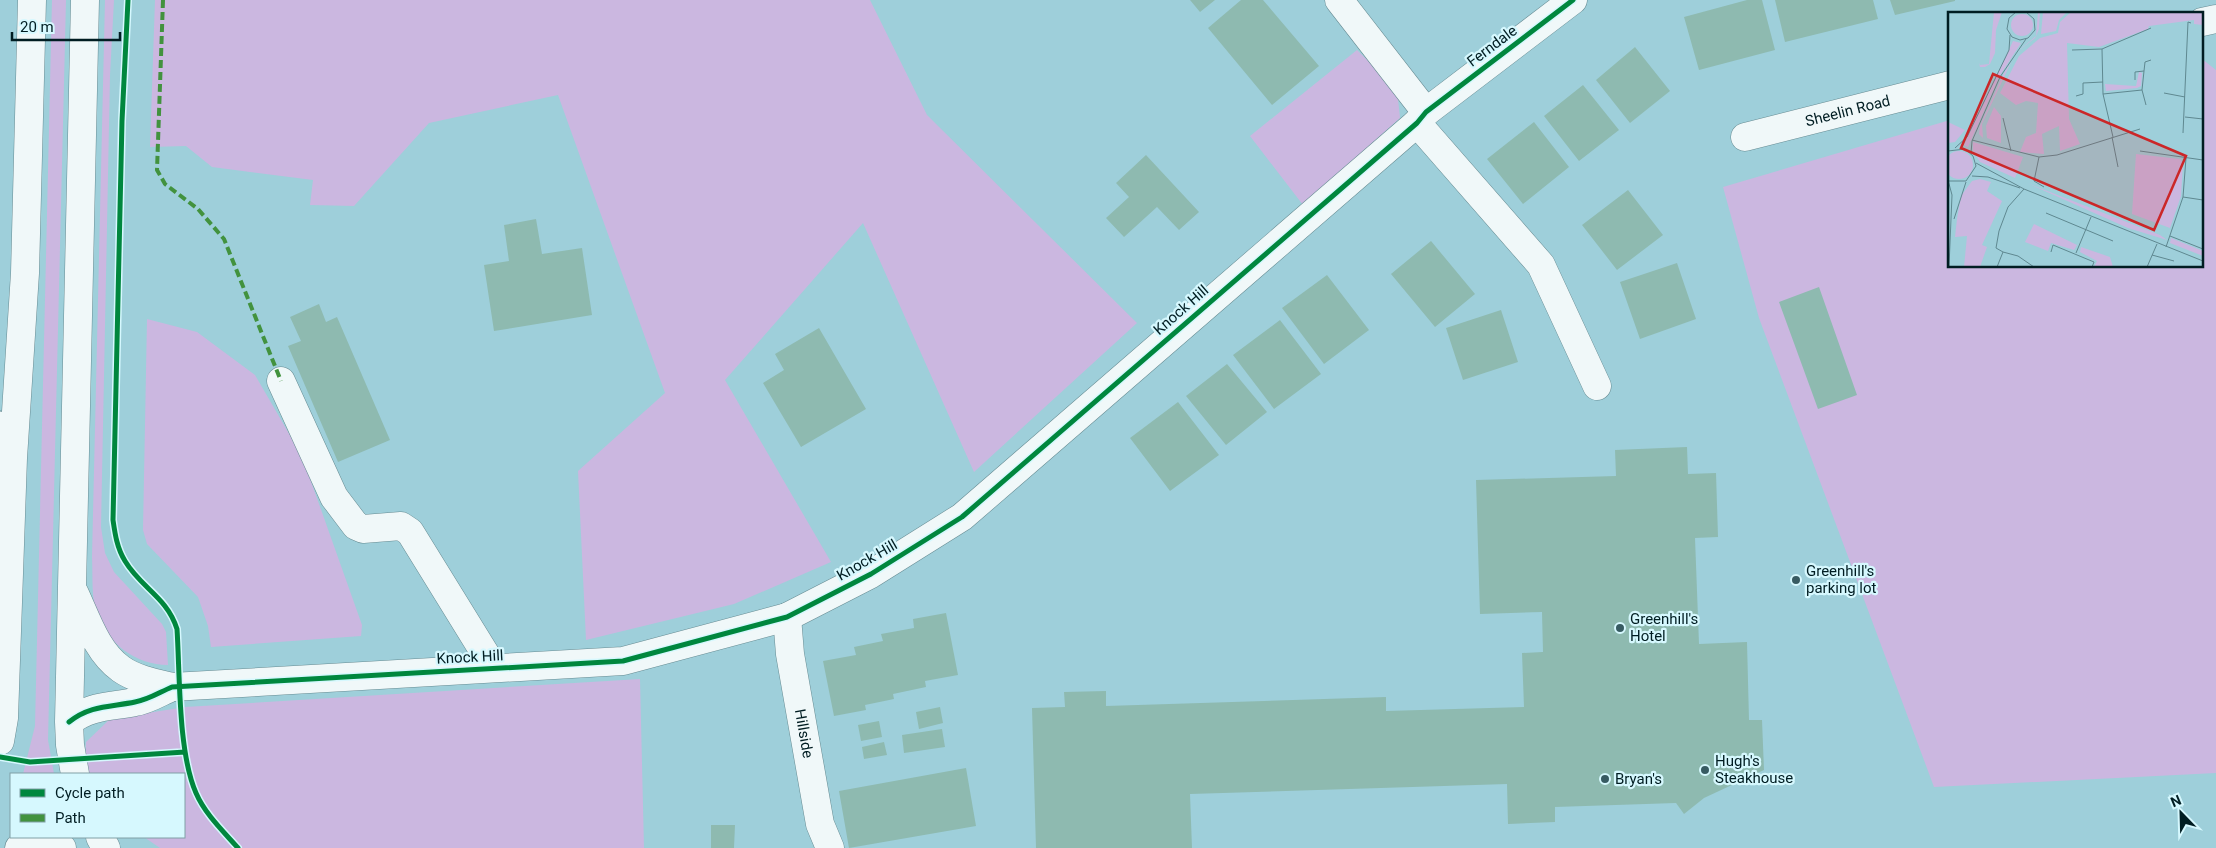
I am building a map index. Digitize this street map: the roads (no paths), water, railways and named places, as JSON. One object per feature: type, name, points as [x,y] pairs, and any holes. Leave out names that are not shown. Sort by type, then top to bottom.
[{"type":"street","points":[[0,741],[4,718],[13,458],[25,273],[32,0]]},
{"type":"street","points":[[76,773],[70,745],[69,722],[85,0]]},
{"type":"street","points":[[1340,0],[1421,118],[1541,264],[1597,386]]},
{"type":"street","name":"Ferndale","points":[[1421,118],[1572,0]]},
{"type":"street","name":"Sheelin Road","points":[[1745,137],[1948,86]]},
{"type":"street","name":"Knock Hill","points":[[172,687],[623,661],[787,617],[871,574],[962,517],[1421,118]]},
{"type":"street","points":[[281,381],[334,497],[356,526],[363,529],[401,526],[410,532],[494,668]]},
{"type":"street","points":[[73,591],[101,649],[121,669],[139,678],[172,687]]},
{"type":"street","name":"Hillside","points":[[787,617],[790,654],[820,824],[830,848]]},
{"type":"street","points":[[69,722],[80,713],[91,708],[137,702],[172,687]]},
{"type":"street","points":[[19,848],[40,846],[62,848]]},
{"type":"lane","points":[[0,419],[13,458]]},
{"type":"place","name":"Greenhill's parking lot","points":[[1796,580]]},
{"type":"place","name":"Greenhill's Hotel","points":[[1620,628]]},
{"type":"place","name":"Hugh's Steakhouse","points":[[1705,770]]},
{"type":"place","name":"Bryan's","points":[[1605,779]]}]
